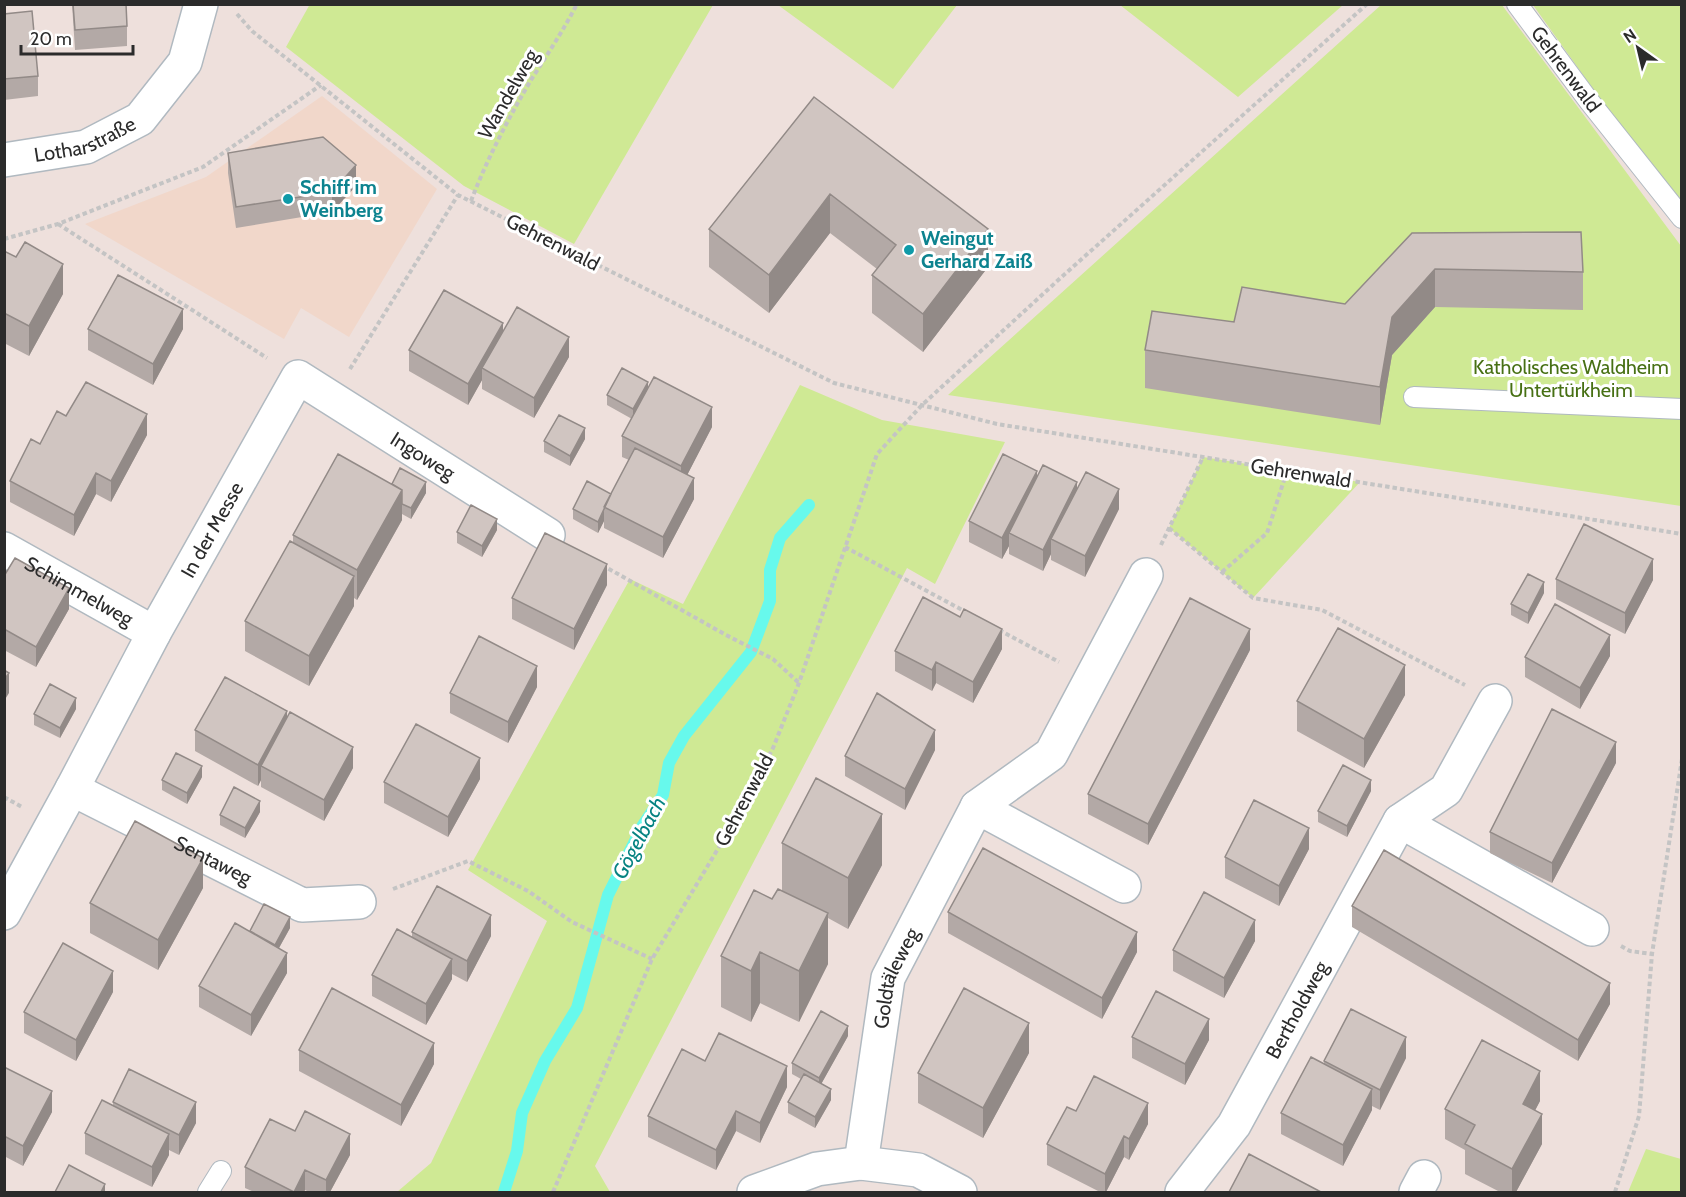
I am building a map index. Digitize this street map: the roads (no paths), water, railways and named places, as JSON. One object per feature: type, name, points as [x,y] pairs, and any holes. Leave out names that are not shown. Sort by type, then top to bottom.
[{"type":"street","name":"Lotharstraße","points":[[4,160],[86,147],[140,119],[185,62],[201,4]]},
{"type":"street","name":"Ingoweg","points":[[298,377],[549,535]]},
{"type":"street","name":"In der Messe","points":[[4,913],[153,633],[298,377]]},
{"type":"street","name":"Schimmelweg","points":[[4,549],[153,633]]},
{"type":"street","name":"Goldtäleweg","points":[[861,1163],[888,978],[977,807],[1051,754],[1146,575]]},
{"type":"street","name":"Bertholdweg","points":[[1182,1192],[1234,1125],[1400,821],[1446,790],[1494,701]]},
{"type":"street","name":"Sentaweg","points":[[72,789],[302,905],[358,902]]},
{"type":"street","points":[[977,807],[1124,886]]},
{"type":"street","points":[[1400,821],[1592,928]]},
{"type":"street","points":[[754,1192],[817,1169],[861,1163],[918,1170],[960,1192]]},
{"type":"lane","name":"Gehrenwald","points":[[1517,4],[1589,101],[1682,218]]},
{"type":"lane","points":[[1414,397],[1682,409]]},
{"type":"lane","points":[[208,1192],[221,1172]]},
{"type":"waterway","name":"Gögelbach","points":[[504,1192],[517,1151],[522,1113],[545,1061],[577,1008],[608,895],[643,825],[663,795],[669,763],[684,736],[751,652],[770,601],[770,570],[780,538],[809,505]]},
{"type":"place","name":"Schiff im Weinberg","points":[[288,199]]},
{"type":"place","name":"Weingut Gerhard Zaiß","points":[[909,250]]},
{"type":"park label","name":"Katholisches Waldheim Untertürkheim","points":[[1571,378]]}]
